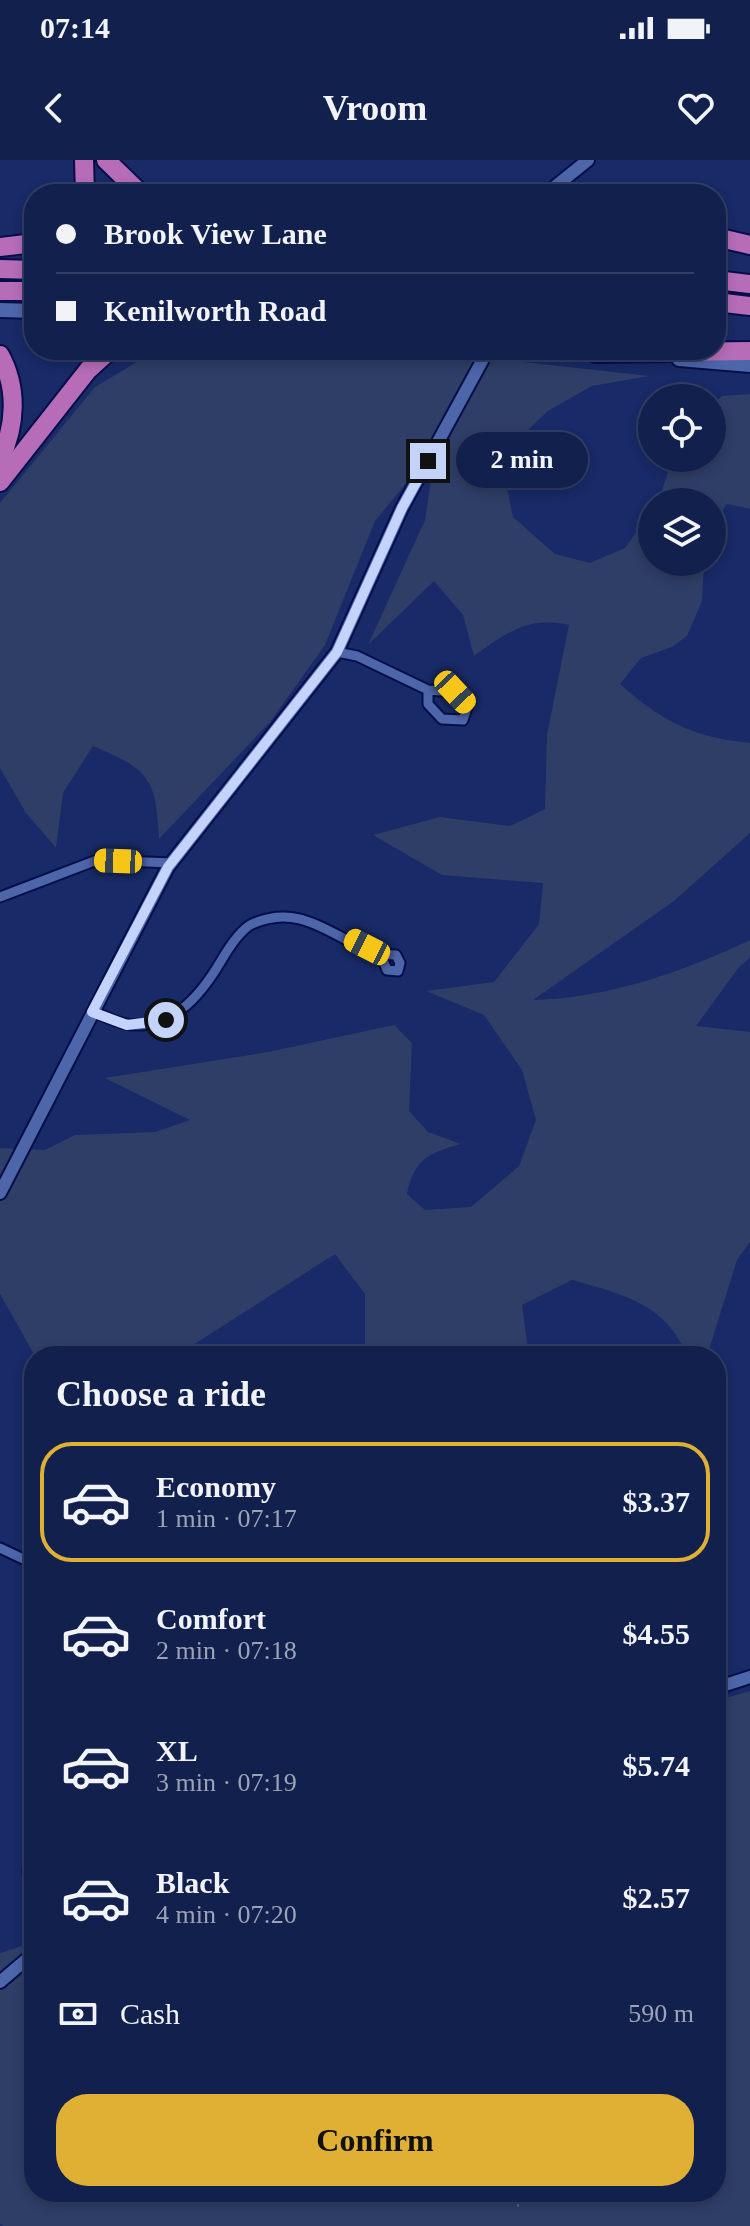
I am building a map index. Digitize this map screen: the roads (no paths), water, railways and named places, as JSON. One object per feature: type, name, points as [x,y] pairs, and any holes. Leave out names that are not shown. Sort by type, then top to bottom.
[{"type":"highway","points":[[84,160],[85,184]]},
{"type":"highway","points":[[106,160],[131,184]]},
{"type":"highway","points":[[726,239],[750,245]]},
{"type":"highway","points":[[0,248],[24,244]]},
{"type":"highway","points":[[0,269],[24,270]]},
{"type":"highway","points":[[726,281],[750,284]]},
{"type":"highway","points":[[0,291],[24,291]]},
{"type":"highway","points":[[726,303],[750,306]]},
{"type":"highway","points":[[726,351],[750,351]]},
{"type":"highway","points":[[0,355],[10,379],[13,404],[11,429],[0,459]]},
{"type":"highway","points":[[0,482],[84,375],[100,360]]},
{"type":"main road","points":[[726,232],[750,236]]},
{"type":"main road","points":[[0,248],[24,249]]},
{"type":"main road","points":[[0,310],[24,311]]},
{"type":"main road","points":[[686,360],[750,365]]},
{"type":"street","points":[[558,184],[588,160]]},
{"type":"street","points":[[0,1193],[172,863],[337,652],[402,508],[483,360]]},
{"type":"street","points":[[337,652],[357,656],[428,690],[455,692],[468,705],[463,720],[442,719],[428,704],[428,690]]},
{"type":"street","points":[[0,897],[97,860],[172,863]]},
{"type":"street","points":[[92,1012],[127,1025],[166,1020],[200,996],[230,947],[251,925],[289,916],[327,927],[381,955]]},
{"type":"street","points":[[0,1548],[24,1559]]},
{"type":"street","points":[[726,1685],[750,1677]]},
{"type":"street","points":[[0,1982],[24,1962]]},
{"type":"waterway","points":[[518,2202],[518,2206]]}]
